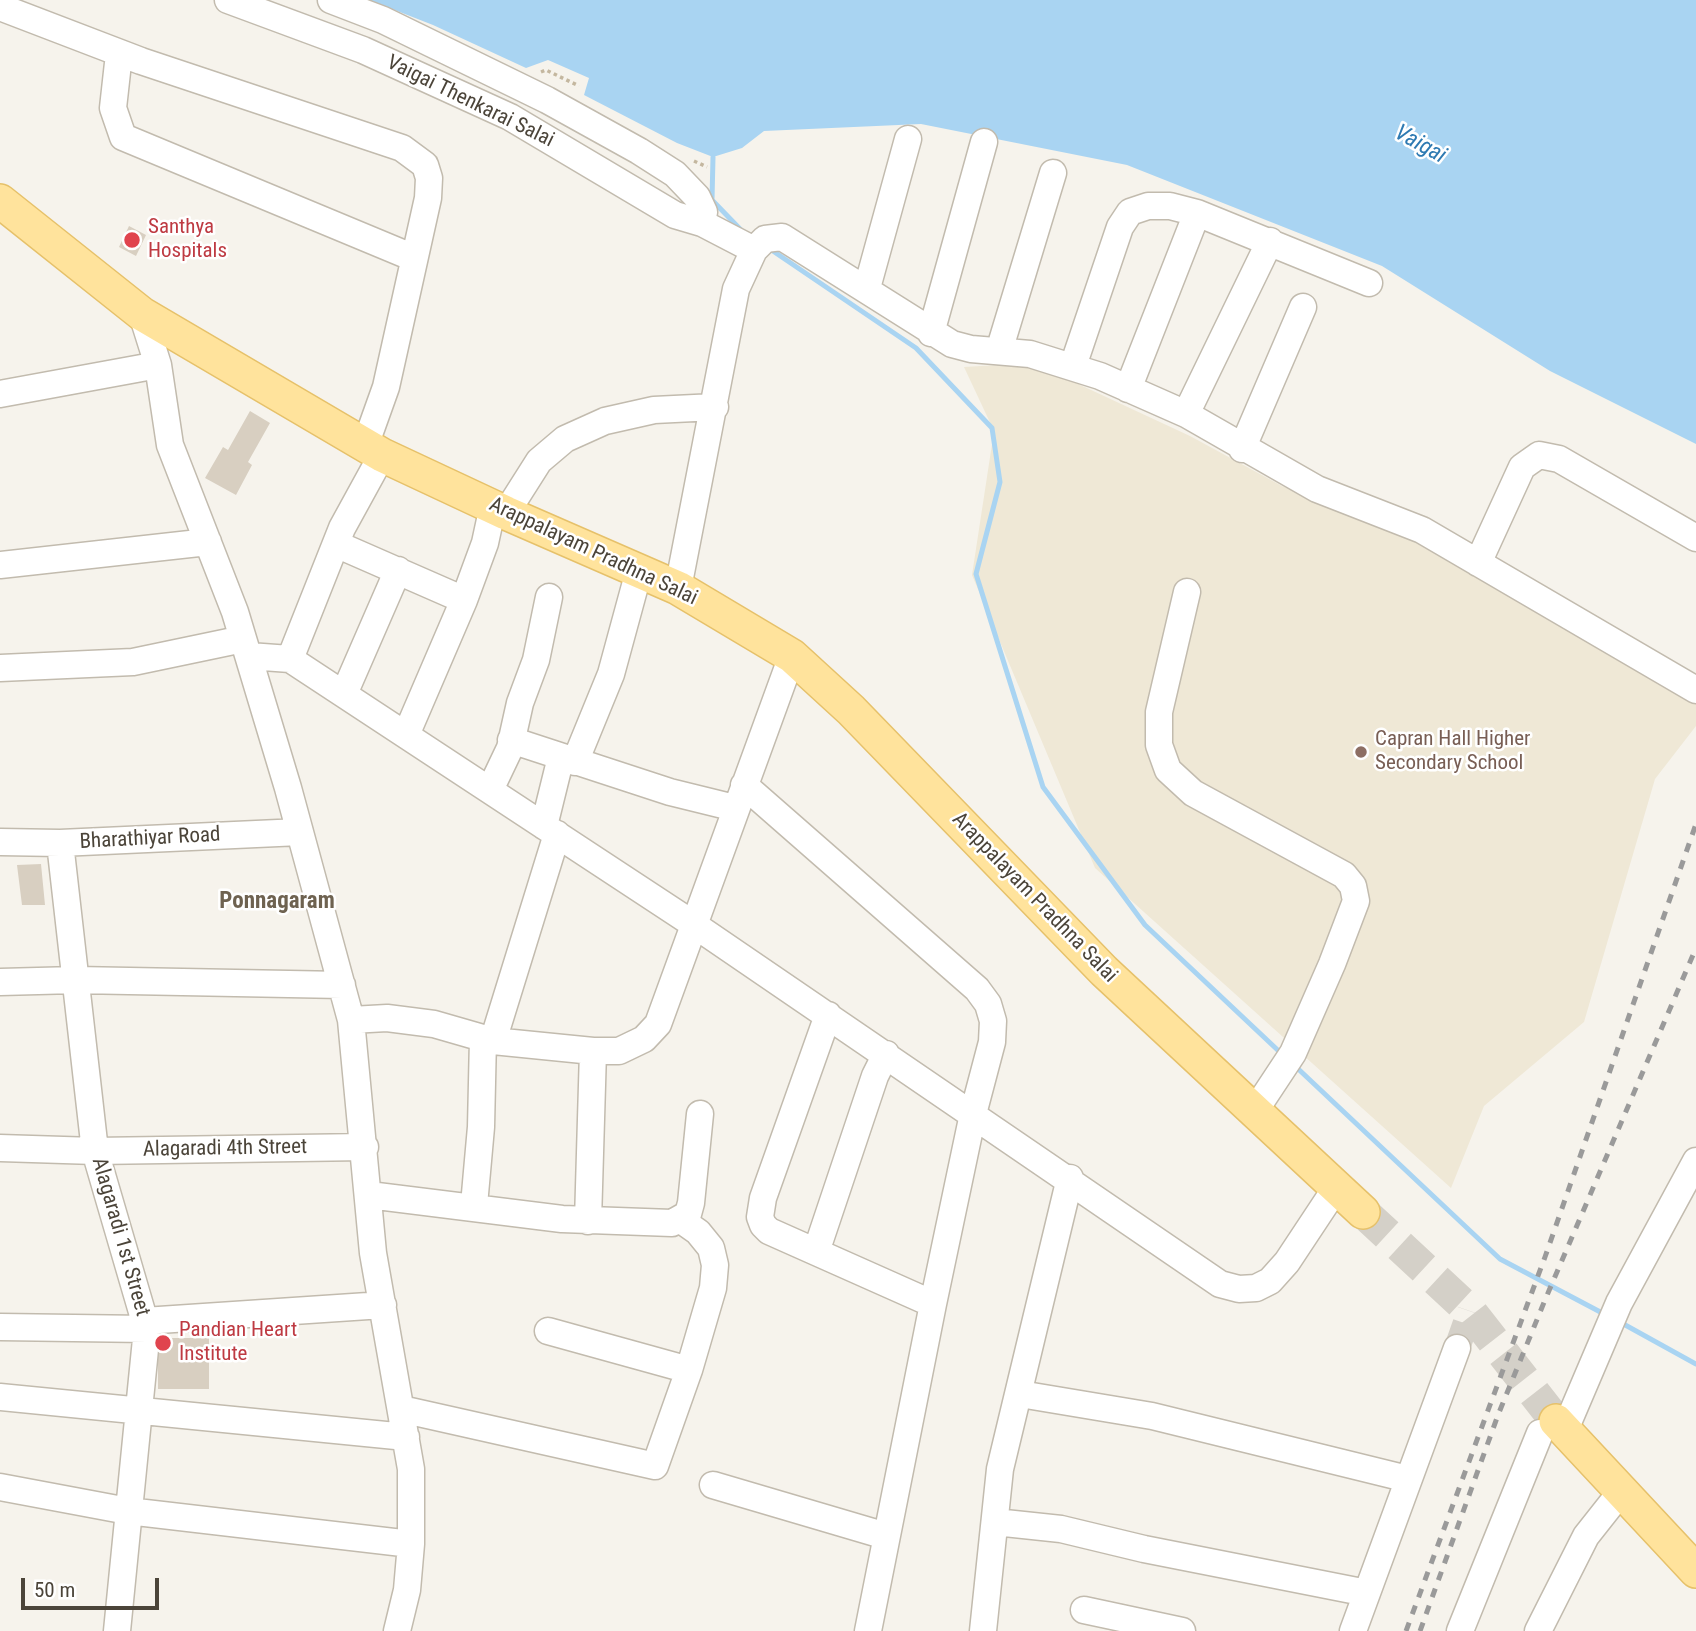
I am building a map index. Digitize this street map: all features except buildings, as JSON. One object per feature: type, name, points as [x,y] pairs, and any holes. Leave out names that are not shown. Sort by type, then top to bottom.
[{"type":"main road","name":"Arappalayam Pradhna Salai","points":[[0,201],[142,314],[374,449],[500,510],[678,588],[792,656],[851,710],[1104,971],[1363,1212]]},
{"type":"main road","points":[[1553,1428],[1696,1571]]},
{"type":"street","name":"Vaigai Thenkarai Salai","points":[[228,0],[363,50],[510,117],[675,215],[759,245],[782,237],[795,243],[867,288],[931,333],[971,349],[1030,354],[1073,366],[1186,414],[1242,449],[1317,489],[1422,530],[1696,690]]},
{"type":"street","name":"Vaigai Thenkarai Salai","points":[[331,0],[383,20],[535,94],[639,151],[675,174],[697,197],[704,212],[702,223]]},
{"type":"street","points":[[0,7],[120,54],[402,148],[425,165],[429,178],[428,198],[374,449],[290,659]]},
{"type":"street","points":[[120,54],[113,108],[123,137],[140,147],[414,258]]},
{"type":"street","points":[[867,288],[908,139]]},
{"type":"street","points":[[931,333],[984,142]]},
{"type":"street","points":[[999,351],[1053,173]]},
{"type":"street","points":[[1073,366],[1120,227],[1130,212],[1148,206],[1170,206],[1197,213],[1369,283]]},
{"type":"street","points":[[1128,389],[1197,213]]},
{"type":"street","points":[[1186,414],[1270,241]]},
{"type":"street","points":[[678,588],[736,289],[759,245]]},
{"type":"street","points":[[1242,449],[1303,307]]},
{"type":"street","points":[[142,314],[158,365],[170,445],[246,647],[351,1020],[373,1253],[411,1469],[411,1544],[407,1590],[397,1631]]},
{"type":"street","points":[[0,394],[158,365]]},
{"type":"street","points":[[406,735],[500,510],[539,461],[565,439],[606,421],[654,410],[715,407]]},
{"type":"street","points":[[1478,563],[1522,467],[1539,455],[1559,459],[1696,538]]},
{"type":"street","points":[[0,565],[208,542]]},
{"type":"street","points":[[336,544],[464,600]]},
{"type":"street","points":[[344,694],[398,570]]},
{"type":"street","points":[[474,1205],[488,1039],[551,830],[568,760],[611,674],[639,571]]},
{"type":"street","points":[[1187,592],[1158,712],[1158,745],[1168,770],[1193,793],[1344,875],[1353,886],[1356,901],[1351,919],[1287,1063],[1256,1110]]},
{"type":"street","points":[[490,790],[512,740],[520,703],[536,660],[549,597]]},
{"type":"street","points":[[0,668],[134,662],[246,647],[290,659],[693,924],[1070,1178],[1220,1284],[1239,1289],[1256,1288],[1270,1281],[1287,1262],[1336,1188]]},
{"type":"street","points":[[351,1020],[387,1018],[434,1024],[488,1039],[593,1051],[620,1051],[635,1045],[658,1024],[792,656]]},
{"type":"street","points":[[512,740],[670,792],[740,796],[977,989],[988,1004],[993,1021],[992,1042],[973,1114],[868,1631]]},
{"type":"street","name":"Bharathiyar Road","points":[[0,842],[60,843],[300,832]]},
{"type":"street","name":"Alagaradi 1st Street","points":[[60,843],[95,1151],[146,1325],[117,1631]]},
{"type":"street","points":[[0,982],[76,980],[342,985]]},
{"type":"street","points":[[828,1015],[763,1198],[760,1217],[769,1231],[933,1304]]},
{"type":"street","points":[[588,1221],[593,1051]]},
{"type":"street","points":[[816,1252],[874,1076],[886,1054]]},
{"type":"street","points":[[369,1195],[474,1205],[588,1221],[672,1223],[688,1214],[691,1203],[700,1114]]},
{"type":"street","name":"Alagaradi 4th Street","points":[[0,1148],[95,1151],[365,1147]]},
{"type":"street","points":[[1460,1631],[1553,1428],[1696,1161]]},
{"type":"street","points":[[983,1631],[1000,1469],[1020,1394],[1047,1264],[1070,1178]]},
{"type":"street","points":[[401,1409],[655,1466],[689,1370],[713,1288],[715,1265],[711,1248],[698,1232],[681,1220]]},
{"type":"street","points":[[0,1327],[146,1325],[383,1305]]},
{"type":"street","points":[[548,1331],[689,1370]]},
{"type":"street","points":[[1353,1631],[1457,1348]]},
{"type":"street","points":[[1020,1394],[1152,1416],[1408,1479]]},
{"type":"street","points":[[0,1397],[406,1437]]},
{"type":"street","points":[[713,1485],[886,1536]]},
{"type":"street","points":[[0,1487],[128,1511],[411,1544]]},
{"type":"street","points":[[1538,1631],[1586,1536],[1620,1493]]},
{"type":"street","points":[[995,1522],[1061,1529],[1144,1549],[1367,1592]]},
{"type":"street","points":[[1084,1610],[1182,1631]]},
{"type":"shaded area","name":"Capran Hall Higher Secondary School","points":[[1033,363],[1190,436],[1282,486],[1411,536],[1696,698],[1696,726],[1655,779],[1584,1022],[1484,1106],[1451,1188],[1095,868],[972,575],[994,431],[964,367]]},
{"type":"water","name":"Vaigai","points":[[369,0],[1696,0],[1696,444],[1550,371],[1382,266],[1127,165],[921,124],[764,131],[742,148],[713,157],[677,143],[584,95],[589,78],[548,60],[526,68],[433,25]]},
{"type":"waterway","points":[[713,157],[712,200],[741,230]]},
{"type":"waterway","points":[[770,249],[916,348],[992,428],[1000,482],[976,574],[1043,787],[1145,925],[1284,1056]]},
{"type":"waterway","points":[[1294,1065],[1500,1259],[1606,1315]]},
{"type":"waterway","points":[[1618,1321],[1696,1364]]},
{"type":"tunnel","points":[[1363,1212],[1470,1311],[1556,1421]]},
{"type":"tunnel","points":[[1457,1348],[1470,1311]]},
{"type":"railway","points":[[1406,1631],[1545,1257],[1696,824]]},
{"type":"railway","points":[[1420,1631],[1498,1415],[1696,948]]},
{"type":"place","name":"Santhya Hospitals","points":[[132,240]]},
{"type":"place","name":"Capran Hall Higher Secondary School","points":[[1361,752]]},
{"type":"place","name":"Pandian Heart Institute","points":[[163,1343]]},
{"type":"district","name":"Ponnagaram","points":[[277,902]]}]
